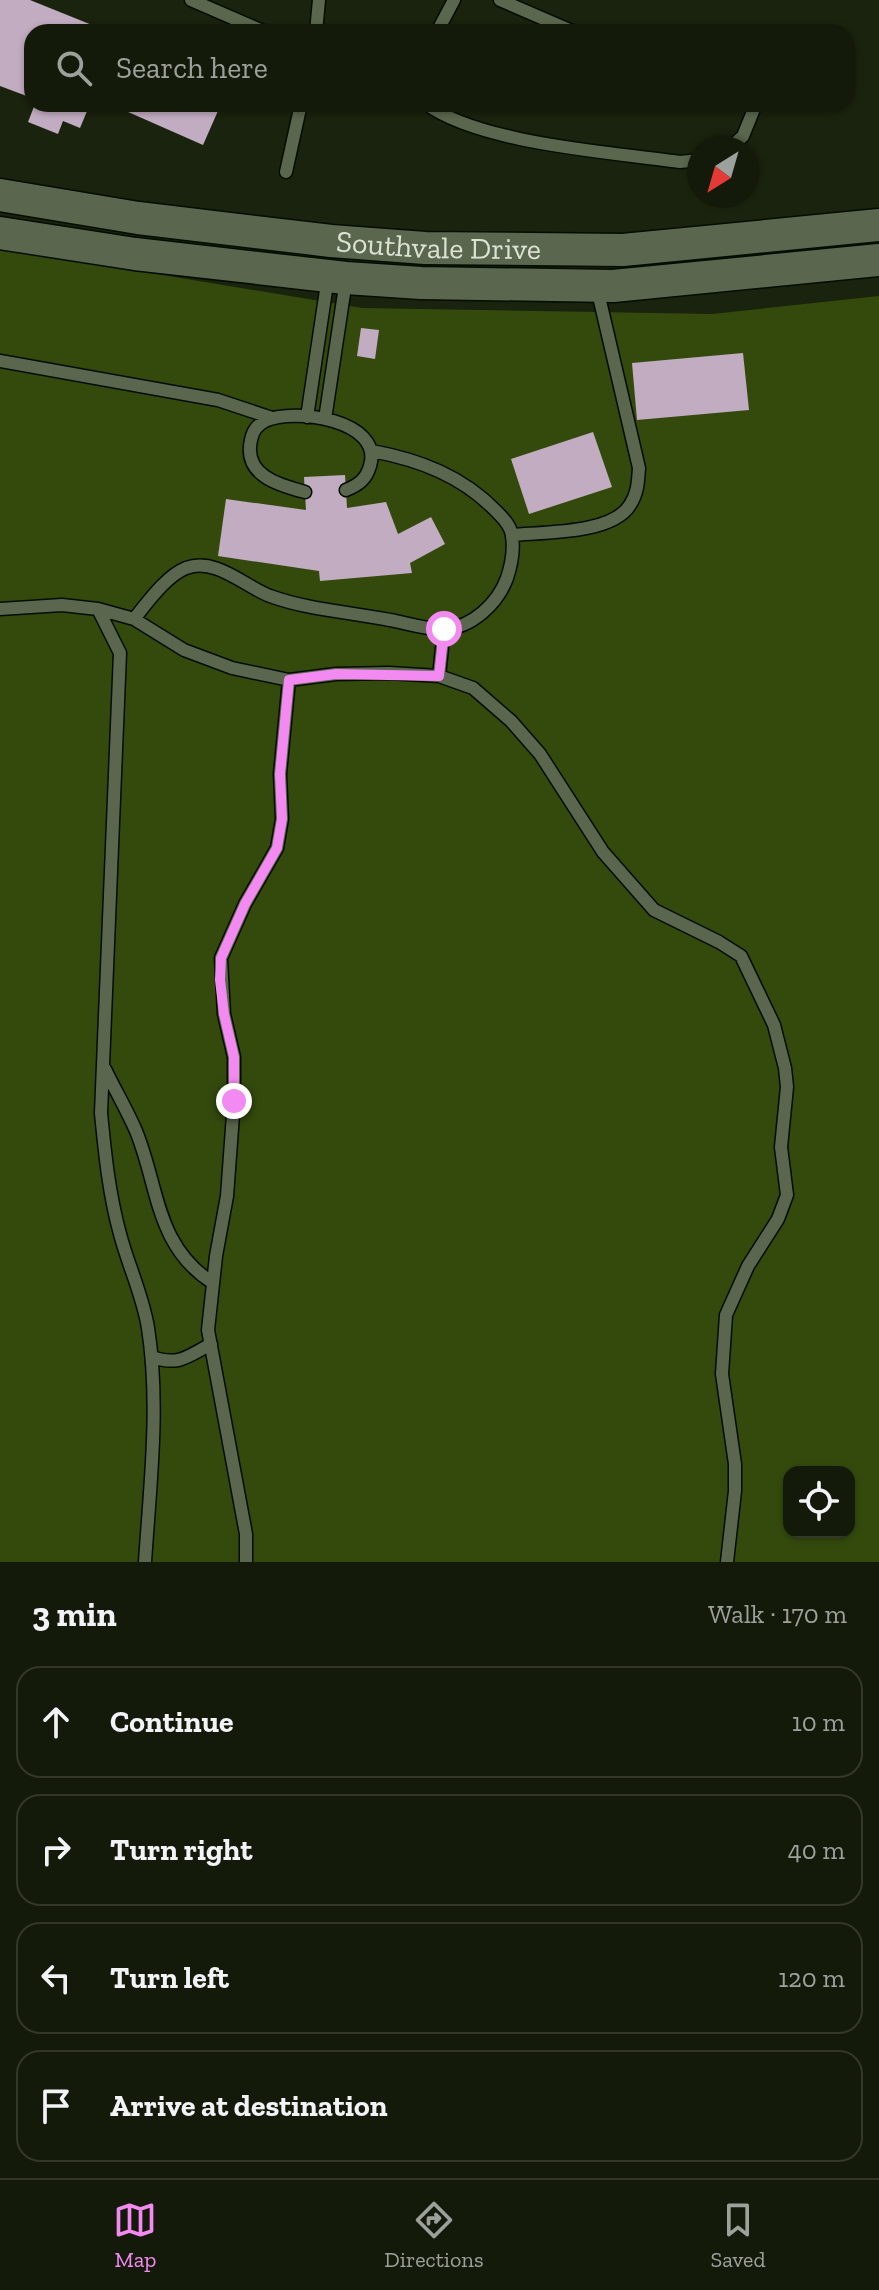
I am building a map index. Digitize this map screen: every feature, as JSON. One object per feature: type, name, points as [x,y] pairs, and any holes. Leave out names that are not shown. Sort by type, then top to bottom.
[{"type":"street","name":"Southvale Drive","points":[[0,195],[138,218],[331,241],[425,248],[623,250],[879,225]]},
{"type":"street","name":"Southvale Drive","points":[[0,233],[135,254],[337,277],[421,283],[597,286],[879,260]]},
{"type":"lane","points":[[191,0],[246,24]]},
{"type":"lane","points":[[317,24],[319,0]]},
{"type":"lane","points":[[441,24],[454,0]]},
{"type":"lane","points":[[500,0],[556,24]]},
{"type":"lane","points":[[286,172],[299,112]]},
{"type":"lane","points":[[437,112],[444,117],[516,138],[687,161]]},
{"type":"lane","points":[[743,136],[753,112]]},
{"type":"lane","points":[[307,417],[337,277]]},
{"type":"lane","points":[[325,419],[337,277]]},
{"type":"lane","points":[[512,535],[587,528],[614,521],[629,507],[638,489],[639,468],[597,286]]},
{"type":"lane","points":[[0,361],[218,400],[272,418],[325,419],[355,429],[366,439],[372,451],[371,463],[360,484],[346,490]]},
{"type":"lane","points":[[272,418],[255,428],[250,443],[250,459],[258,473],[271,481],[305,492]]},
{"type":"lane","points":[[134,619],[156,590],[185,568],[206,566],[228,573],[269,595],[310,608],[444,629],[486,612],[503,590],[510,568],[512,535],[505,520],[455,477],[432,467],[372,451]]},
{"type":"lane","points":[[0,609],[62,605],[98,609],[134,619],[184,650],[232,668],[289,680],[336,674],[439,676],[473,688],[511,721],[540,754],[603,852],[654,910],[741,956],[774,1025],[787,1087],[781,1147],[787,1195],[778,1219],[748,1266],[726,1315],[722,1374],[735,1464],[727,1562]]},
{"type":"lane","points":[[98,609],[120,653],[101,1113],[107,1181],[148,1324],[152,1357],[152,1449],[145,1562]]},
{"type":"lane","points":[[439,676],[444,629]]},
{"type":"lane","points":[[246,1562],[246,1534],[208,1330],[227,1196],[234,1101],[234,1057],[224,1014],[221,958],[245,904],[277,848],[282,819],[280,774],[289,680]]},
{"type":"lane","points":[[103,1066],[137,1133],[160,1214],[171,1236],[194,1271],[213,1283]]},
{"type":"lane","points":[[152,1357],[170,1363],[211,1344]]},
{"type":"green space","points":[[0,248],[362,308],[712,314],[879,296],[879,1562],[0,1562]]},
{"type":"building","points":[[0,0],[30,0],[90,24],[24,24],[24,95],[0,86]]},
{"type":"building","points":[[32,112],[87,112],[80,128],[63,121],[58,134],[28,122]]},
{"type":"building","points":[[128,112],[217,112],[203,145]]},
{"type":"building","points":[[361,328],[379,330],[375,359],[357,356]]},
{"type":"building","points":[[743,353],[749,410],[637,420],[632,363]]},
{"type":"building","points":[[593,432],[612,487],[529,514],[511,459]]},
{"type":"building","points":[[345,475],[347,508],[386,502],[398,534],[431,517],[445,544],[410,563],[412,573],[320,581],[319,571],[218,556],[226,499],[306,510],[304,477]]},
{"type":"route","points":[[234,1101],[234,1057],[224,1014],[221,958],[245,904],[277,848],[282,819],[280,774],[289,680],[336,674],[439,676],[444,629]]}]
